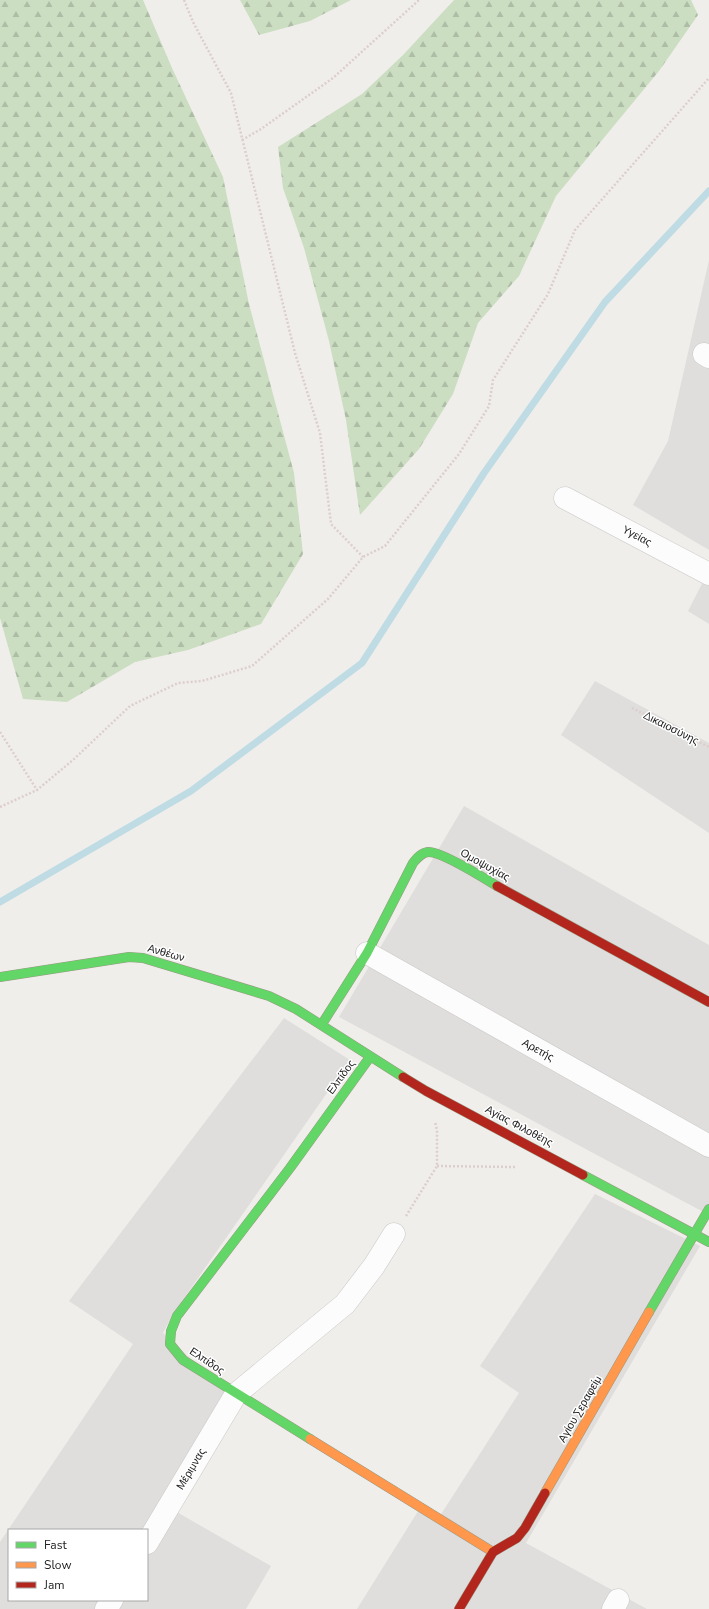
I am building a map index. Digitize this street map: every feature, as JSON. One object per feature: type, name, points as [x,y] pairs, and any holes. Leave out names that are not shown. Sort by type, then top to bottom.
[{"type":"street","name":"Υγείας","points":[[565,498],[709,574]]},
{"type":"street","name":"Ομοψυχίας","points":[[322,1024],[367,953],[413,863],[418,856],[425,852],[434,852],[445,857],[709,1002]]},
{"type":"street","name":"Αρετής","points":[[367,953],[709,1146]]},
{"type":"street","name":"Ανθέων","points":[[0,977],[130,957],[142,958],[268,996],[296,1009],[322,1024]]},
{"type":"street","name":"Αγίας Φιλοθέης","points":[[322,1024],[370,1057],[426,1091],[709,1242]]},
{"type":"street","name":"Ελπίδος","points":[[370,1057],[290,1168],[177,1316],[171,1330],[170,1344],[183,1360],[493,1552]]},
{"type":"street","name":"Αγίου Σεραφείμ","points":[[459,1609],[493,1552],[507,1545],[525,1528],[693,1234],[709,1209]]},
{"type":"street","name":"Μέριμνας","points":[[148,1541],[236,1394],[346,1304],[374,1266],[394,1234]]},
{"type":"path","points":[[184,0],[193,22],[231,93],[295,353],[320,433],[331,524],[363,557]]},
{"type":"path","points":[[242,140],[261,129],[333,78],[418,0]]},
{"type":"path","points":[[0,807],[37,790],[73,760],[130,706],[178,682],[202,680],[252,666],[328,599],[363,557],[384,546],[459,454],[489,406],[493,380],[548,294],[575,230],[709,78]]},
{"type":"path","name":"Δικαιοσύνης","points":[[632,708],[709,747]]},
{"type":"path","points":[[0,732],[37,790]]},
{"type":"path","points":[[394,1234],[437,1166],[437,1130],[426,1091]]},
{"type":"path","points":[[437,1166],[517,1167]]},
{"type":"shaded area","points":[[709,260],[709,550],[633,505],[668,441]]},
{"type":"shaded area","points":[[709,570],[709,624],[688,611]]},
{"type":"shaded area","points":[[595,681],[709,743],[709,833],[561,735]]},
{"type":"shaded area","points":[[464,806],[709,945],[709,1215],[339,1017]]},
{"type":"shaded area","points":[[284,1018],[350,1060],[173,1314],[163,1333],[239,1404],[175,1511],[271,1566],[246,1609],[0,1609],[0,1542],[8,1530],[8,1601],[148,1601],[148,1529],[9,1529],[133,1344],[69,1301]]},
{"type":"shaded area","points":[[595,1194],[700,1246],[526,1543],[647,1609],[357,1609],[420,1508],[436,1522],[519,1393],[480,1366]]},
{"type":"green space","points":[[0,0],[143,0],[172,68],[223,177],[249,304],[294,473],[303,554],[261,624],[188,650],[135,662],[67,702],[23,699],[0,618]]},
{"type":"green space","points":[[240,0],[351,0],[310,21],[259,35]]},
{"type":"green space","points":[[454,0],[691,0],[698,15],[659,71],[556,196],[519,276],[478,323],[453,394],[419,449],[360,515],[346,420],[329,341],[304,248],[283,188],[278,147],[362,94],[403,55]]},
{"type":"waterway","points":[[0,902],[191,791],[362,663],[484,473],[605,302],[709,191]]},
{"type":"traffic: fast","points":[[322,1024],[367,953],[413,863],[419,856],[428,852],[442,856],[497,886]]},
{"type":"traffic: fast","points":[[0,977],[129,957],[143,958],[269,996],[296,1009],[403,1077]]},
{"type":"traffic: fast","points":[[310,1439],[183,1360],[170,1344],[171,1331],[177,1316],[290,1168],[370,1057]]},
{"type":"traffic: fast","points":[[583,1175],[709,1242]]},
{"type":"traffic: fast","points":[[649,1312],[709,1209]]},
{"type":"traffic: slow","points":[[545,1493],[649,1312]]},
{"type":"traffic: slow","points":[[310,1439],[493,1552]]},
{"type":"traffic: jam","points":[[497,886],[709,1002]]},
{"type":"traffic: jam","points":[[403,1077],[426,1091],[583,1175]]},
{"type":"traffic: jam","points":[[459,1609],[493,1552],[517,1538],[525,1528],[545,1493]]}]
